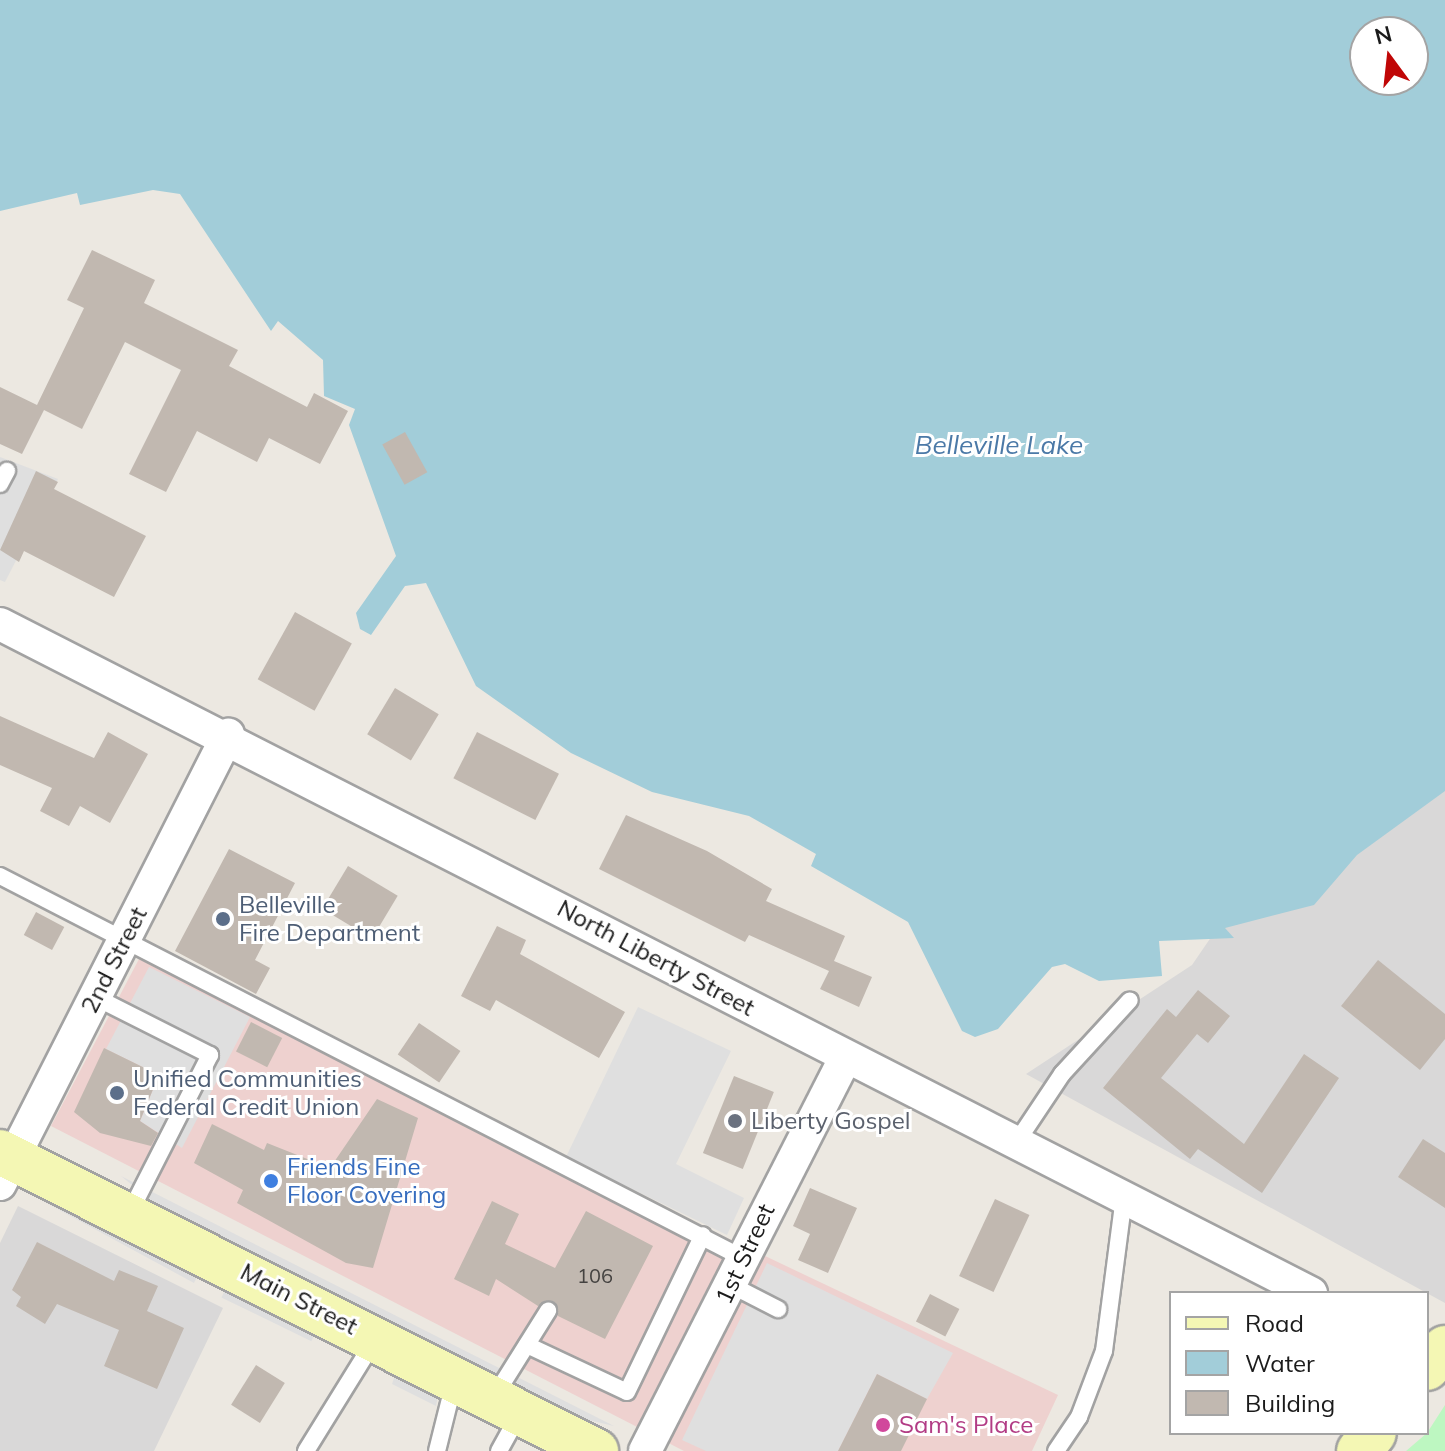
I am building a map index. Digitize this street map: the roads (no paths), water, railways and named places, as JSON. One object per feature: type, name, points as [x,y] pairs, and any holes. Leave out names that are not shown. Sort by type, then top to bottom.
[{"type":"main road","name":"Main Street","points":[[4,1165],[129,1214],[596,1451]]},
{"type":"main road","points":[[1359,1451],[1372,1435]]},
{"type":"street","name":"North Liberty Street","points":[[0,624],[228,735],[846,1057],[1307,1291]]},
{"type":"street","name":"2nd Street","points":[[4,1165],[95,997],[228,735]]},
{"type":"street","name":"1st Street","points":[[645,1451],[846,1057]]},
{"type":"lane","points":[[0,876],[123,942],[703,1235],[778,1309]]},
{"type":"lane","points":[[95,997],[210,1055],[129,1214]]},
{"type":"lane","points":[[1016,1143],[1062,1074],[1130,1000]]},
{"type":"lane","points":[[1056,1451],[1079,1417],[1104,1351],[1124,1198]]},
{"type":"lane","points":[[527,1345],[627,1392],[703,1235]]},
{"type":"lane","points":[[499,1451],[507,1404],[527,1345],[548,1311]]},
{"type":"lane","points":[[306,1451],[376,1338]]},
{"type":"lane","points":[[437,1451],[455,1377]]},
{"type":"water","name":"Belleville Lake","points":[[0,0],[1445,0],[1445,791],[1357,855],[1314,905],[1225,928],[1234,938],[1159,941],[1162,976],[1099,981],[1065,964],[1052,967],[998,1029],[975,1037],[962,1031],[908,922],[811,866],[816,854],[749,816],[652,792],[571,753],[476,686],[426,583],[405,586],[371,635],[360,629],[356,613],[396,556],[349,425],[355,409],[324,396],[323,360],[278,321],[271,331],[180,194],[153,190],[80,205],[77,193],[0,211]]},
{"type":"place","name":"Belleville Fire Department","points":[[223,919]]},
{"type":"place","name":"Unified Communities Federal Credit Union","points":[[117,1093]]},
{"type":"place","name":"Liberty Gospel","points":[[735,1121]]},
{"type":"place","name":"Friends Fine Floor Covering","points":[[271,1181]]},
{"type":"place","name":"Sam's Place","points":[[883,1425]]}]
